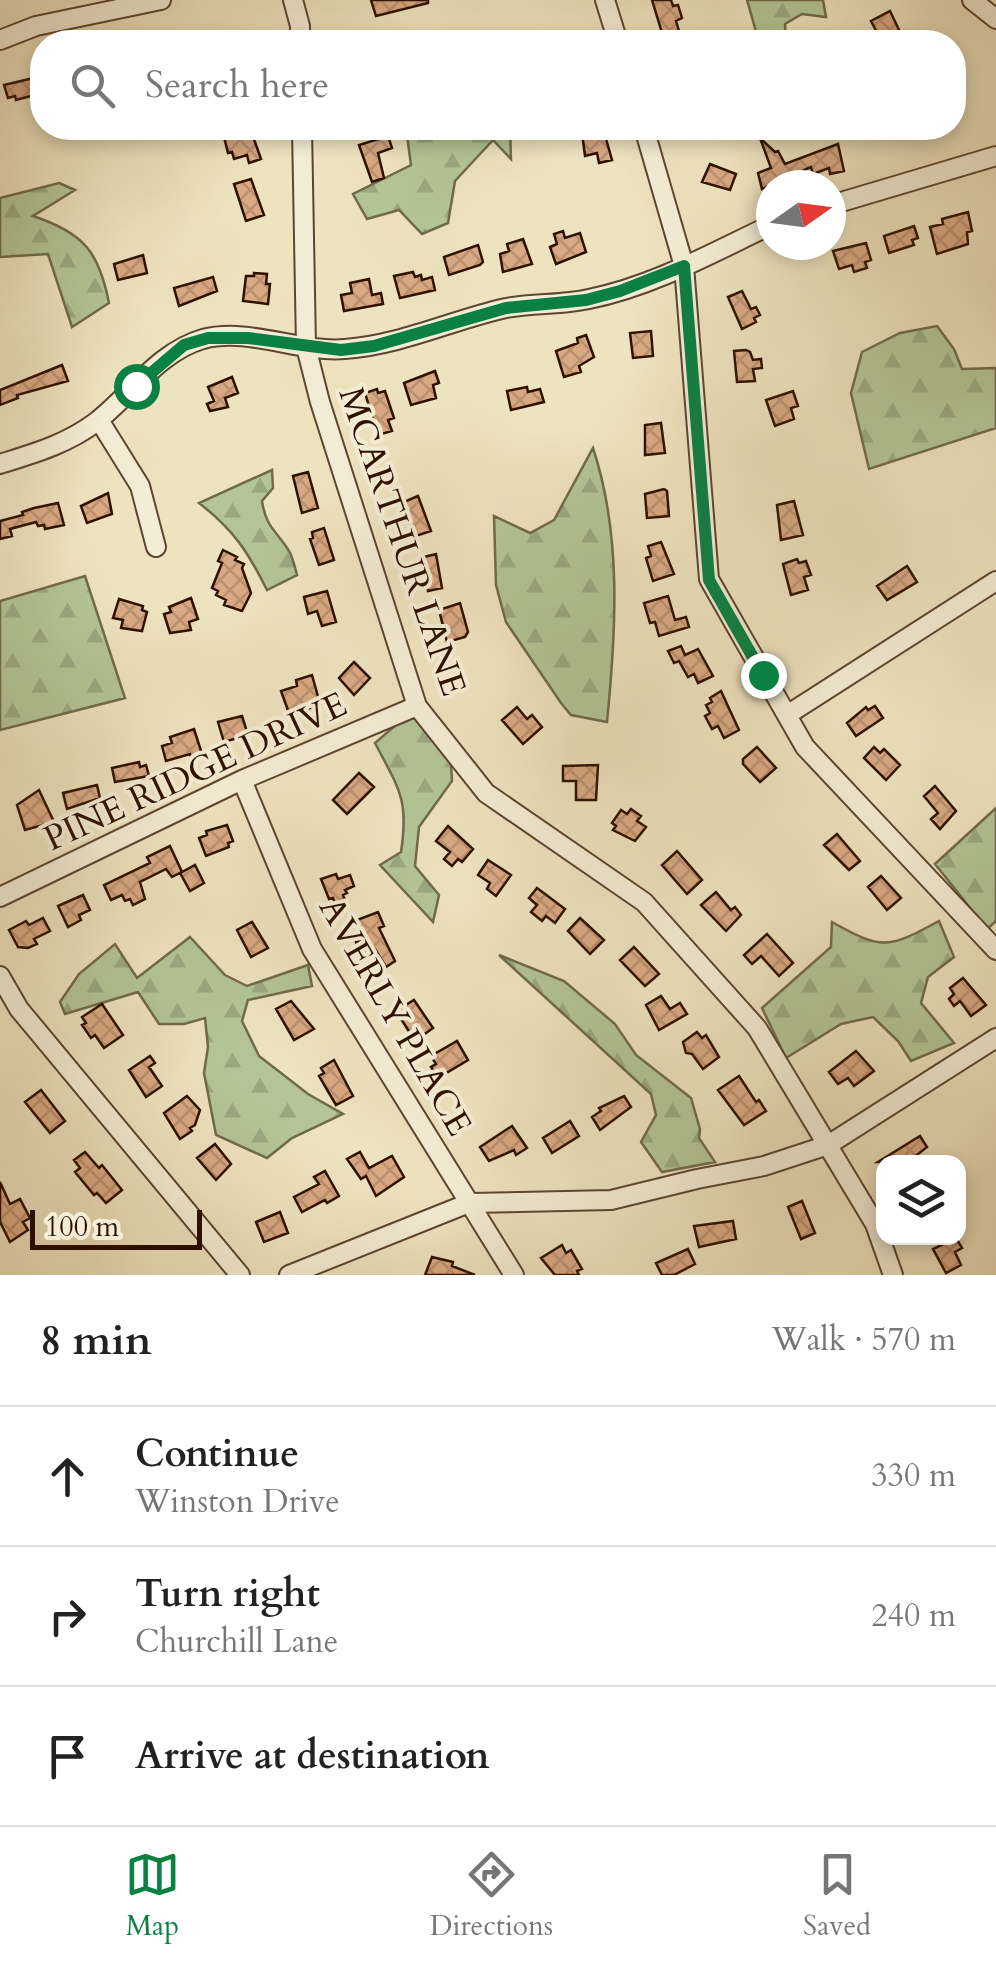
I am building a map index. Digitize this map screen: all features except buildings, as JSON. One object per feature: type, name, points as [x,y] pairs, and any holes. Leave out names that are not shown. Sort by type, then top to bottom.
[{"type":"street","points":[[0,40],[36,26],[161,0]]},
{"type":"street","points":[[292,0],[300,30]]},
{"type":"street","points":[[605,0],[614,30]]},
{"type":"street","points":[[972,0],[996,19]]},
{"type":"street","name":"MCARTHUR LANE","points":[[302,140],[306,347],[417,706],[486,793],[644,902],[757,1028],[875,1224],[893,1275]]},
{"type":"street","points":[[647,140],[684,266],[709,580],[806,747],[996,950]]},
{"type":"street","points":[[846,201],[996,156]]},
{"type":"street","points":[[0,464],[76,437],[184,345],[208,338],[235,338],[341,350],[374,346],[506,308],[586,300],[620,291],[756,232]]},
{"type":"street","points":[[99,420],[140,486],[156,547]]},
{"type":"street","points":[[787,715],[996,581]]},
{"type":"street","name":"PINE RIDGE DRIVE","points":[[0,897],[242,780],[417,706]]},
{"type":"street","name":"AVERLY PLACE","points":[[242,780],[312,949],[514,1275]]},
{"type":"street","points":[[0,976],[19,1009],[240,1275]]},
{"type":"street","points":[[289,1275],[469,1203],[610,1200],[764,1166],[828,1144],[996,1038]]},
{"type":"green space","points":[[747,0],[823,0],[826,17],[802,14],[785,24],[785,30],[756,30]]},
{"type":"green space","points":[[408,140],[493,140],[455,181],[448,223],[422,234],[399,210],[367,219],[353,194],[411,165]]},
{"type":"green space","points":[[493,140],[510,140],[511,159]]},
{"type":"green space","points":[[59,183],[75,190],[33,216],[65,230],[86,247],[100,270],[109,303],[72,327],[48,254],[0,257],[0,198]]},
{"type":"green space","points":[[937,326],[954,349],[962,369],[996,368],[996,428],[869,469],[851,393],[862,352],[900,333]]},
{"type":"green space","points":[[593,448],[613,549],[613,653],[607,722],[571,715],[561,703],[506,622],[496,585],[494,516],[530,533],[554,520]]},
{"type":"green space","points":[[272,470],[273,488],[262,501],[264,510],[290,554],[297,575],[267,590],[239,542],[199,503]]},
{"type":"green space","points":[[85,576],[125,698],[0,730],[0,601]]},
{"type":"green space","points":[[404,718],[418,718],[451,764],[452,781],[419,827],[415,866],[439,895],[433,922],[380,865],[401,852],[404,819],[396,784],[375,743]]},
{"type":"green space","points":[[996,808],[996,921],[987,929],[935,864]]},
{"type":"green space","points":[[939,921],[954,957],[928,977],[921,1003],[954,1043],[911,1061],[898,1041],[873,1017],[841,1024],[786,1058],[762,1008],[831,947],[832,922],[863,938],[886,942],[908,937]]},
{"type":"green space","points":[[190,937],[225,975],[247,986],[308,965],[312,986],[248,1000],[242,1021],[259,1056],[308,1094],[343,1114],[292,1138],[267,1158],[216,1135],[204,1073],[208,1047],[205,1018],[184,1024],[159,1024],[138,992],[65,1014],[60,1002],[79,974],[115,944],[137,978]]},
{"type":"green space","points":[[499,955],[564,981],[615,1024],[636,1055],[691,1098],[699,1138],[715,1162],[662,1172],[641,1142],[656,1115],[651,1094]]},
{"type":"route","points":[[136,386],[184,345],[208,338],[248,338],[341,350],[374,346],[506,308],[586,300],[684,266],[709,580],[763,675]]}]
